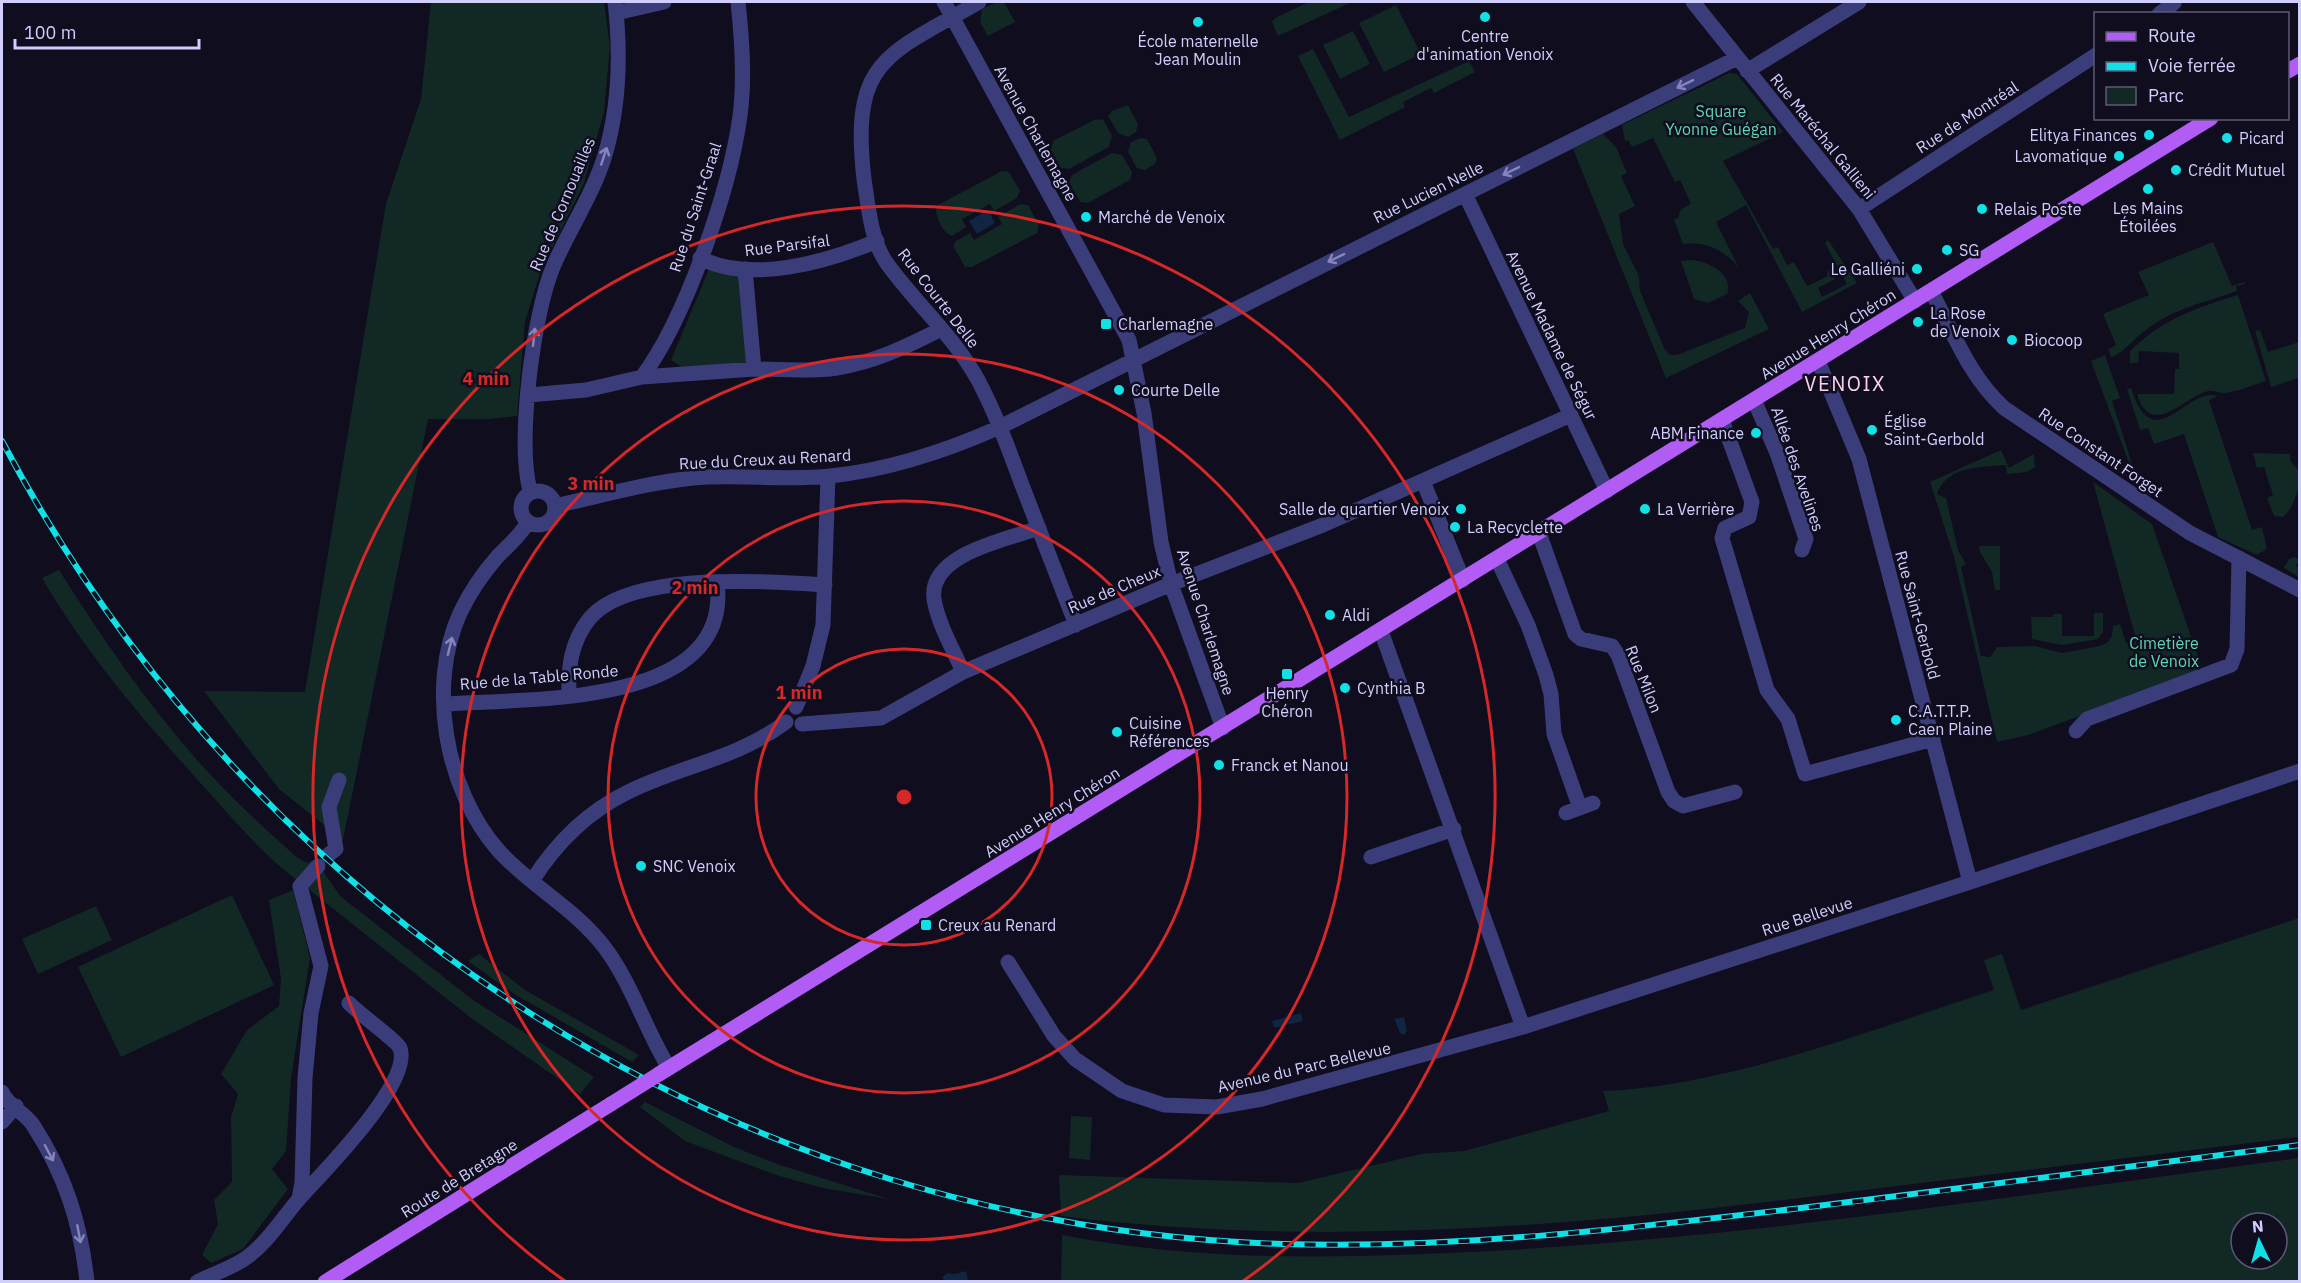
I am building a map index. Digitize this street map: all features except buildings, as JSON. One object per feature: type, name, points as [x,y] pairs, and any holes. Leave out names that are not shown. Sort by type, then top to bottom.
[{"type":"main road","name":"Avenue Henry Chéron","points":[[611,1104],[2208,120]]},
{"type":"main road","name":"Route de Bretagne","points":[[325,1281],[611,1104]]},
{"type":"street","points":[[615,7],[664,2]]},
{"type":"street","name":"Rue du Saint-Graal","points":[[642,377],[664,342],[700,258],[732,163],[740,116],[743,68],[738,2]]},
{"type":"street","name":"Avenue Charlemagne","points":[[944,2],[1129,340],[1135,358],[1158,527],[1171,584],[1223,728]]},
{"type":"street","name":"Rue Courte Delle","points":[[979,2],[893,51],[876,72],[866,93],[861,116],[866,192],[877,241],[885,260],[941,328],[973,372],[1000,427],[1076,625]]},
{"type":"street","name":"Rue Lucien Nelle","points":[[1135,358],[1465,194],[1742,64],[1859,2]]},
{"type":"street","name":"Rue Maréchal Gallieni","points":[[1697,3],[1742,64],[1859,209],[1915,301]]},
{"type":"street","points":[[2162,12],[2174,3]]},
{"type":"street","name":"Rue de Cornouailles","points":[[530,491],[526,461],[529,395],[536,324],[553,267],[582,211],[604,156],[618,96],[619,51],[615,7]]},
{"type":"street","name":"Rue de Montréal","points":[[1859,209],[2094,56]]},
{"type":"street","name":"Avenue Madame de Ségur","points":[[1465,194],[1607,491]]},
{"type":"street","name":"Rue Parsifal","points":[[700,258],[726,269],[745,269],[827,260],[877,241]]},
{"type":"street","points":[[745,269],[754,369]]},
{"type":"street","name":"Rue Constant Forget","points":[[1931,291],[1973,372],[2004,408],[2175,524],[2300,590]]},
{"type":"street","points":[[529,395],[586,390],[642,377],[754,369],[816,369],[859,363],[897,350],[941,328]]},
{"type":"street","name":"Rue du Creux au Renard","points":[[555,506],[619,489],[693,478],[828,477],[923,458],[1000,427],[1135,358]]},
{"type":"street","name":"Rue Saint-Gerbold","points":[[1818,361],[1859,459],[1970,882]]},
{"type":"street","name":"Allée des Avelines","points":[[1754,400],[1777,453],[1806,540],[1802,550]]},
{"type":"street","name":"Rue de Cheux","points":[[802,724],[881,718],[963,672],[1171,584],[1323,525],[1571,415]]},
{"type":"street","points":[[1722,420],[1752,502],[1749,517],[1725,528],[1722,538],[1767,690],[1788,720],[1805,774],[1933,739]]},
{"type":"street","points":[[786,722],[786,712],[796,707],[818,647],[825,585],[828,477]]},
{"type":"street","points":[[1423,481],[1463,580]]},
{"type":"street","points":[[530,491],[544,491],[551,497],[555,506],[552,517],[547,523],[534,525],[524,518],[520,506],[521,500],[530,491]]},
{"type":"street","points":[[528,522],[520,535],[477,582],[460,613],[448,657],[445,704],[450,751],[467,799],[497,849],[532,881],[577,916],[605,948],[621,971],[664,1071]]},
{"type":"street","points":[[963,672],[937,610],[934,596],[937,575],[953,560],[1039,528]]},
{"type":"street","name":"Rue Milon","points":[[1539,533],[1575,634],[1581,639],[1612,646],[1618,655],[1668,792],[1674,801],[1683,806],[1735,792]]},
{"type":"street","points":[[2076,731],[2087,719],[2231,665],[2237,650],[2239,558]]},
{"type":"street","points":[[1497,559],[1528,625],[1543,665],[1551,694],[1554,734],[1580,808]]},
{"type":"street","points":[[568,695],[569,663],[575,642],[592,616],[621,597],[648,590],[747,580],[825,585]]},
{"type":"street","name":"Rue de la Table Ronde","points":[[445,704],[610,692],[632,686],[676,666],[694,653],[709,637],[715,624],[719,595],[717,582]]},
{"type":"street","points":[[1381,631],[1454,829],[1523,1027]]},
{"type":"street","points":[[786,722],[793,727],[802,724],[804,716],[796,707]]},
{"type":"street","points":[[532,881],[560,842],[607,804],[649,783],[758,742],[786,722]]},
{"type":"street","name":"Rue Bellevue","points":[[1523,1027],[1970,882],[2300,771]]},
{"type":"street","points":[[299,1199],[303,1182],[306,1067],[311,1013],[321,966],[300,886],[336,849],[329,807],[339,780]]},
{"type":"street","points":[[1371,857],[1454,829]]},
{"type":"street","name":"Avenue du Parc Bellevue","points":[[1008,962],[1054,1036],[1075,1059],[1122,1091],[1164,1105],[1217,1107],[1262,1099],[1523,1027]]},
{"type":"street","points":[[196,1281],[246,1258],[267,1238],[360,1130],[391,1088],[400,1063],[400,1048],[392,1039],[362,1018],[348,1003]]},
{"type":"street","points":[[2,1092],[34,1127],[66,1184],[76,1217],[87,1281]]},
{"type":"street","points":[[2,1122],[16,1106]]},
{"type":"green space","points":[[431,2],[604,2],[610,46],[604,112],[584,183],[540,273],[525,322],[517,416],[489,419],[428,419],[343,840],[279,789],[204,691],[305,692],[386,204],[421,99]]},
{"type":"green space","points":[[997,2],[1004,2],[1015,22],[988,36],[980,22],[982,9]]},
{"type":"green space","points":[[1309,2],[1352,2],[1278,36],[1272,22],[1275,18]]},
{"type":"green space","points":[[1396,5],[1421,54],[1384,72],[1359,23]]},
{"type":"green space","points":[[1353,31],[1370,64],[1340,79],[1323,45]]},
{"type":"green space","points":[[1313,49],[1349,117],[1469,61],[1475,72],[1434,93],[1431,88],[1403,102],[1405,107],[1340,140],[1298,56]]},
{"type":"green space","name":"Square Yvonne Guégan","points":[[1729,73],[1737,74],[1783,132],[1723,161],[1773,249],[1778,247],[1787,265],[1794,262],[1807,286],[1828,276],[1827,272],[1830,270],[1835,279],[1818,288],[1822,297],[1847,284],[1825,243],[1828,240],[1857,283],[1802,312],[1746,205],[1716,222],[1739,268],[1727,256],[1714,248],[1700,244],[1683,244],[1674,220],[1678,218],[1681,209],[1691,204],[1680,180],[1675,182],[1653,138],[1632,147],[1628,140],[1625,141],[1622,125]]},
{"type":"green space","points":[[1128,105],[1138,124],[1136,132],[1128,137],[1118,133],[1108,116],[1112,111]]},
{"type":"green space","points":[[1103,119],[1112,136],[1109,147],[1069,169],[1061,168],[1051,150],[1053,141],[1094,120]]},
{"type":"green space","points":[[1603,134],[1616,147],[1627,173],[1621,176],[1635,206],[1619,214],[1623,244],[1639,276],[1640,291],[1665,350],[1670,355],[1677,355],[1745,328],[1749,312],[1738,301],[1750,293],[1769,329],[1666,378],[1573,149]]},
{"type":"green space","points":[[1140,138],[1147,139],[1157,158],[1155,164],[1145,170],[1137,168],[1128,152],[1131,142]]},
{"type":"green space","points":[[1112,153],[1122,155],[1132,172],[1130,180],[1088,203],[1080,202],[1069,182],[1072,175]]},
{"type":"green space","points":[[1002,171],[1009,172],[1020,191],[1017,198],[994,211],[990,204],[962,219],[966,227],[952,236],[948,234],[940,223],[936,206]]},
{"type":"green space","points":[[1020,204],[1028,205],[1039,225],[1037,233],[972,267],[965,267],[953,246],[956,241],[970,233],[974,240],[1002,224],[998,217]]},
{"type":"green space","points":[[2213,242],[2232,286],[2244,282],[2245,284],[2236,286],[2237,291],[2168,316],[2147,329],[2119,354],[2111,357],[2108,349],[2116,345],[2103,314],[2149,295],[2138,272]]},
{"type":"green space","points":[[1693,260],[1713,266],[1724,275],[1728,287],[1727,294],[1708,303],[1694,299],[1681,261]]},
{"type":"green space","points":[[709,269],[739,274],[748,360],[744,364],[682,367],[671,360]]},
{"type":"green space","points":[[2238,295],[2266,381],[2226,393],[2208,391],[2169,412],[2159,415],[2151,414],[2143,407],[2137,394],[2174,394],[2175,369],[2179,369],[2179,353],[2139,351],[2138,363],[2130,363],[2130,351],[2168,322],[2193,310]]},
{"type":"green space","points":[[2260,330],[2268,352],[2299,342],[2299,378],[2271,387],[2255,331]]},
{"type":"green space","points":[[2105,355],[2120,398],[2112,401],[2139,486],[2146,484],[2145,492],[2138,487],[2091,361]]},
{"type":"green space","points":[[2131,388],[2140,409],[2150,418],[2160,420],[2206,396],[2218,396],[2209,400],[2252,530],[2262,527],[2267,549],[2257,555],[2218,537],[2184,434],[2154,444],[2148,428],[2140,430],[2127,389]]},
{"type":"green space","name":"Cimetière de Venoix","points":[[2001,450],[2009,468],[2034,454],[2035,467],[2027,472],[2007,474],[2006,465],[1966,470],[1948,478],[1937,494],[1946,498],[1958,550],[1966,564],[1961,567],[1981,656],[1990,657],[1997,647],[2035,646],[2062,653],[2100,646],[2108,642],[2112,636],[2113,626],[2120,624],[2126,643],[2136,639],[2093,482],[2152,524],[2203,671],[2028,735],[1997,742],[1954,557],[1930,482]]},
{"type":"green space","points":[[2253,453],[2290,454],[2290,460],[2299,472],[2296,496],[2283,517],[2274,516],[2267,498],[2273,495],[2264,467],[2257,468]]},
{"type":"green space","points":[[1979,546],[2000,546],[2000,590],[1995,590],[1992,572]]},
{"type":"green space","points":[[2295,557],[2299,560],[2296,566],[2299,569],[2299,577],[2284,568],[2289,559]]},
{"type":"green space","points":[[59,570],[118,659],[183,744],[231,796],[272,835],[298,858],[307,863],[312,861],[312,868],[298,881],[272,860],[237,824],[117,687],[78,634],[42,578]]},
{"type":"green space","points":[[2094,613],[2103,613],[2103,632],[2098,639],[2062,645],[2032,639],[2031,617],[2053,617],[2053,614],[2062,614],[2062,636],[2094,636]]},
{"type":"green space","points":[[323,871],[340,896],[473,1000],[594,1077],[580,1094],[471,1018],[307,888]]},
{"type":"green space","points":[[293,890],[310,958],[291,1078],[286,1151],[272,1169],[288,1189],[243,1249],[211,1263],[202,1255],[218,1224],[214,1200],[232,1182],[231,1117],[238,1094],[221,1074],[247,1030],[279,1006],[281,979],[269,900]]},
{"type":"green space","points":[[232,895],[274,985],[121,1057],[78,967]]},
{"type":"green space","points":[[96,906],[112,940],[38,974],[22,939]]},
{"type":"green space","points":[[2299,918],[2299,1137],[1764,1202],[1564,1222],[1463,1229],[1363,1232],[1263,1231],[1162,1226],[1061,1216],[1059,1175],[1298,1183],[1421,1154],[1464,1151],[1609,1111],[1603,1091],[1651,1087],[1701,1079],[1751,1067],[1851,1038],[1994,990],[1984,960],[2002,954],[2021,1010]]},
{"type":"green space","points":[[479,954],[525,990],[639,1055],[632,1062],[511,992],[468,961]]},
{"type":"green space","points":[[645,1102],[734,1147],[780,1165],[889,1199],[823,1188],[779,1176],[685,1141],[640,1107]]},
{"type":"green space","points":[[1071,1116],[1092,1117],[1090,1160],[1069,1158]]},
{"type":"green space","points":[[2299,1158],[2299,1281],[1061,1281],[1062,1235],[1115,1244],[1223,1254],[1331,1256],[1492,1251],[1695,1235],[1997,1199]]},
{"type":"water","points":[[988,210],[995,223],[977,234],[969,221]]},
{"type":"water","points":[[1301,1013],[1303,1021],[1274,1028],[1272,1021]]},
{"type":"water","points":[[1404,1017],[1407,1031],[1404,1035],[1400,1033],[1394,1019]]},
{"type":"water","points":[[966,1271],[968,1281],[945,1281],[942,1278],[947,1273],[955,1274]]},
{"type":"railway","points":[[2,441],[107,612],[233,766],[376,901],[534,1016],[706,1109],[890,1179],[1083,1225],[1283,1244],[1347,1245],[1538,1236],[1666,1224],[2300,1145]]},
{"type":"place","name":"Centre d'animation Venoix","points":[[1485,17]]},
{"type":"place","name":"École maternelle Jean Moulin","points":[[1198,22]]},
{"type":"place","name":"Elitya Finances","points":[[2149,135]]},
{"type":"place","name":"Picard","points":[[2227,138]]},
{"type":"place","name":"Lavomatique","points":[[2119,156]]},
{"type":"place","name":"Crédit Mutuel","points":[[2176,170]]},
{"type":"place","name":"Les Mains Étoilées","points":[[2148,189]]},
{"type":"place","name":"Relais Poste","points":[[1982,209]]},
{"type":"place","name":"Marché de Venoix","points":[[1086,217]]},
{"type":"place","name":"SG","points":[[1947,250]]},
{"type":"place","name":"Le Galliéni","points":[[1917,269]]},
{"type":"place","name":"La Rose de Venoix","points":[[1918,322]]},
{"type":"place","name":"Charlemagne","points":[[1106,324]]},
{"type":"place","name":"Biocoop","points":[[2012,340]]},
{"type":"place","name":"Courte Delle","points":[[1119,390]]},
{"type":"place","name":"Église Saint-Gerbold","points":[[1872,430]]},
{"type":"place","name":"ABM Finance","points":[[1756,433]]},
{"type":"place","name":"Salle de quartier Venoix","points":[[1461,509]]},
{"type":"place","name":"La Verrière","points":[[1645,509]]},
{"type":"place","name":"La Recyclette","points":[[1455,527]]},
{"type":"place","name":"Aldi","points":[[1330,615]]},
{"type":"place","name":"Henry Chéron","points":[[1287,674]]},
{"type":"place","name":"Cynthia B","points":[[1345,688]]},
{"type":"place","name":"C.A.T.T.P. Caen Plaine","points":[[1896,720]]},
{"type":"place","name":"Cuisine Références","points":[[1117,732]]},
{"type":"place","name":"Franck et Nanou","points":[[1219,765]]},
{"type":"place","name":"SNC Venoix","points":[[641,866]]},
{"type":"place","name":"Creux au Renard","points":[[926,925]]},
{"type":"district","name":"VENOIX","points":[[1845,384]]}]
